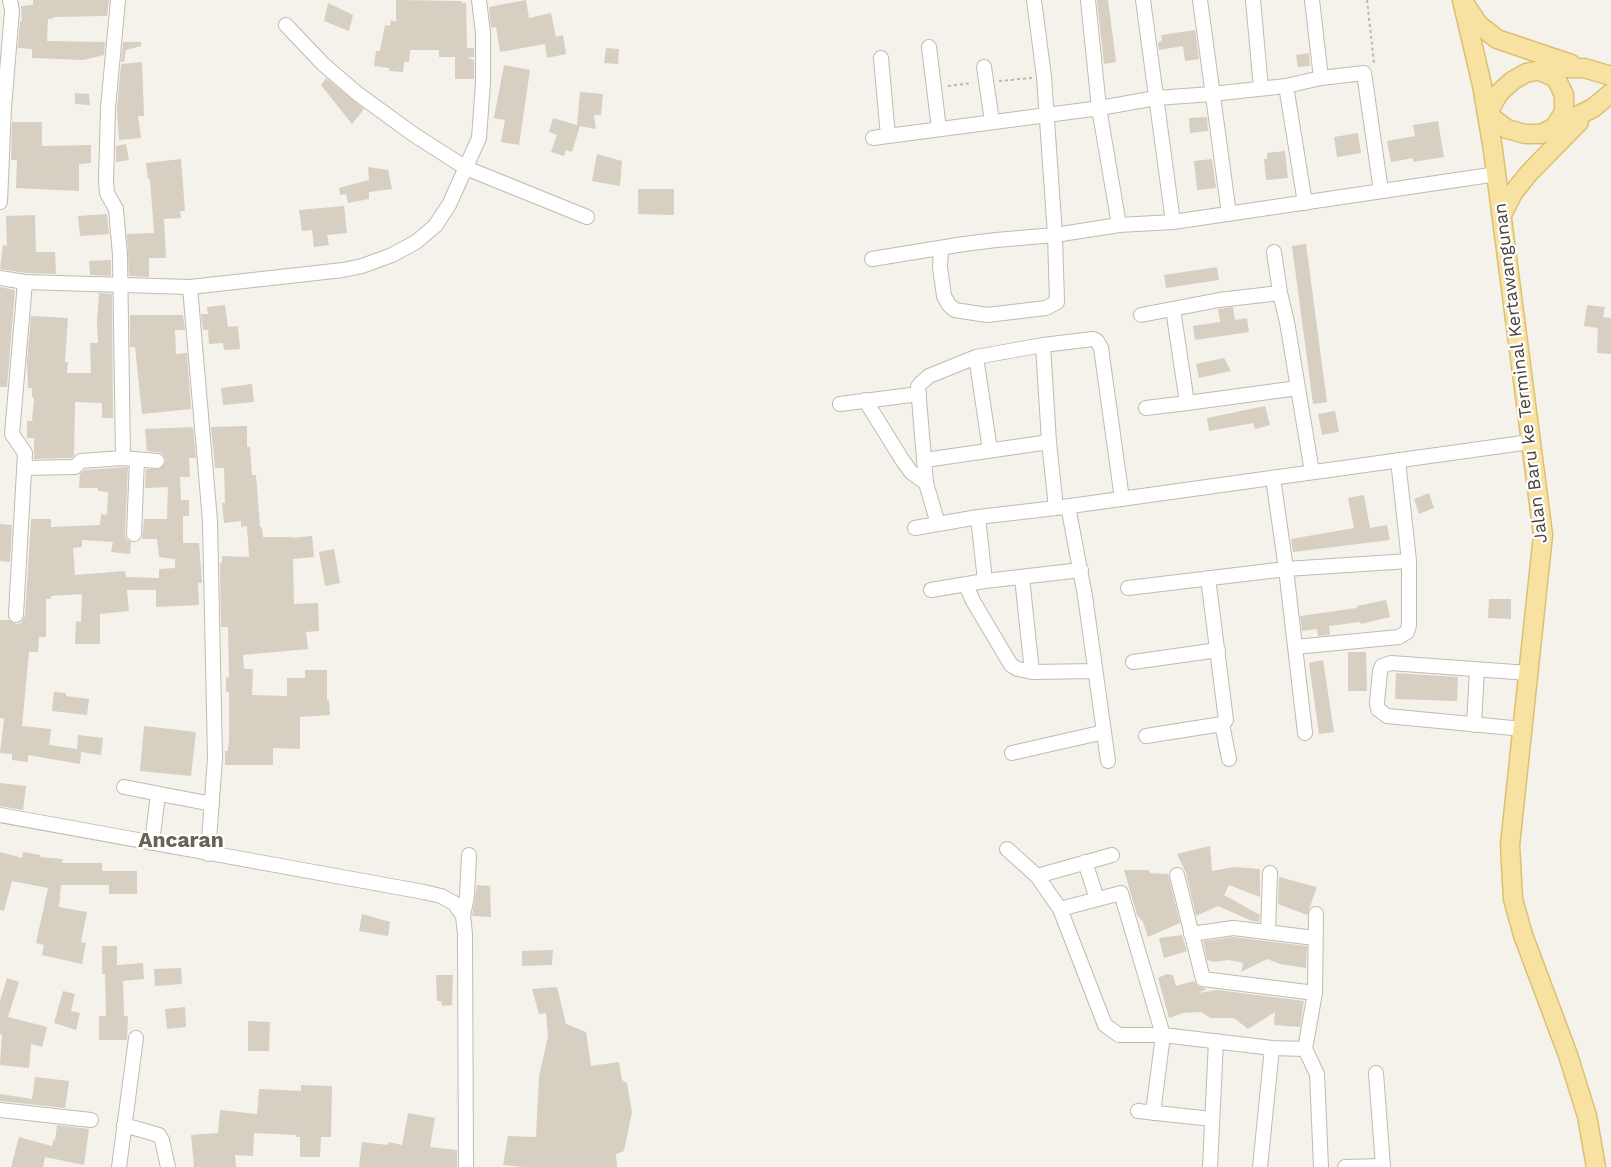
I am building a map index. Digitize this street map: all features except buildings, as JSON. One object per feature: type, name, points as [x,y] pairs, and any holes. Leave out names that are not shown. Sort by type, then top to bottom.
[{"type":"main road","points":[[1462,0],[1478,24],[1497,39],[1611,76]]},
{"type":"main road","name":"Jalan Baru ke Terminal Kertawangunan","points":[[1462,0],[1487,114],[1497,174],[1542,535],[1510,845],[1513,899],[1523,935],[1568,1055],[1587,1116],[1596,1167]]},
{"type":"main road","points":[[1584,68],[1550,68],[1526,73],[1512,81],[1499,93],[1487,114],[1507,129],[1525,134],[1541,134],[1593,108]]},
{"type":"main road","points":[[1540,70],[1556,78],[1564,94],[1564,112],[1554,128]]},
{"type":"main road","points":[[1502,215],[1513,193],[1528,173],[1611,93]]},
{"type":"street","points":[[0,202],[4,108],[12,11],[10,0]]},
{"type":"street","points":[[118,0],[108,108],[106,180],[107,193],[116,209],[120,255],[119,285],[134,534]]},
{"type":"street","points":[[0,278],[25,282],[190,287],[362,266],[392,255],[416,242],[435,226],[449,205],[479,138],[483,82],[483,33],[479,0]]},
{"type":"street","points":[[941,248],[940,267],[944,296],[955,310],[987,315],[1046,308],[1057,303],[1055,235],[1046,114],[1034,0]]},
{"type":"street","points":[[1088,0],[1099,108],[1119,225]]},
{"type":"street","points":[[1143,0],[1173,222]]},
{"type":"street","points":[[1200,0],[1229,214]]},
{"type":"street","points":[[1252,0],[1261,87]]},
{"type":"street","points":[[1312,0],[1321,78]]},
{"type":"street","points":[[286,25],[323,64],[358,94],[414,134],[468,164],[587,217]]},
{"type":"street","points":[[929,47],[939,129]]},
{"type":"street","points":[[881,58],[888,136]]},
{"type":"street","points":[[984,66],[992,121]]},
{"type":"street","points":[[873,138],[1099,108],[1156,98],[1286,86],[1321,78],[1364,73],[1381,191]]},
{"type":"street","points":[[1286,86],[1305,203]]},
{"type":"street","points":[[872,259],[996,240],[1055,235],[1119,225],[1173,222],[1497,174]]},
{"type":"street","points":[[1274,252],[1312,472]]},
{"type":"street","points":[[16,615],[25,453],[12,434],[25,282]]},
{"type":"street","points":[[190,287],[210,521],[216,758],[208,854]]},
{"type":"street","points":[[1142,315],[1220,300],[1280,293]]},
{"type":"street","points":[[1173,309],[1187,403]]},
{"type":"street","points":[[938,524],[926,483],[920,384],[929,376],[976,357],[1043,345],[1093,339],[1101,348],[1122,499]]},
{"type":"street","points":[[1043,345],[1048,442],[1062,507],[1081,570],[1108,761]]},
{"type":"street","points":[[976,357],[990,450]]},
{"type":"street","points":[[1146,408],[1298,388]]},
{"type":"street","points":[[840,404],[919,393]]},
{"type":"street","points":[[865,400],[907,467],[926,483]]},
{"type":"street","points":[[925,460],[1048,442]]},
{"type":"street","points":[[915,528],[978,517],[1530,442]]},
{"type":"street","points":[[24,468],[75,467],[81,461],[157,460]]},
{"type":"street","points":[[1295,646],[1399,637],[1407,632],[1409,625],[1409,561],[1398,460]]},
{"type":"street","points":[[1273,478],[1305,733]]},
{"type":"street","points":[[978,517],[985,581]]},
{"type":"street","points":[[1128,588],[1286,569],[1409,561]]},
{"type":"street","points":[[931,590],[1081,570]]},
{"type":"street","points":[[1022,578],[1032,672]]},
{"type":"street","points":[[1146,736],[1222,724],[1226,720],[1227,713],[1208,578]]},
{"type":"street","points":[[966,585],[1011,665],[1032,672],[1095,670]]},
{"type":"street","points":[[1133,662],[1218,650]]},
{"type":"street","points":[[1523,729],[1387,716],[1378,709],[1377,703],[1380,671],[1386,663],[1529,673]]},
{"type":"street","points":[[1474,725],[1477,669]]},
{"type":"street","points":[[1222,724],[1229,759]]},
{"type":"street","points":[[1012,753],[1104,732]]},
{"type":"street","points":[[124,787],[212,804]]},
{"type":"street","points":[[152,843],[158,794]]},
{"type":"street","points":[[0,815],[441,896],[454,903],[463,916]]},
{"type":"street","points":[[1006,849],[1037,876],[1060,909],[1105,1025],[1119,1035],[1162,1035],[1272,1048],[1305,1049]]},
{"type":"street","points":[[466,1167],[463,916],[467,896],[469,855]]},
{"type":"street","points":[[1037,876],[1112,855]]},
{"type":"street","points":[[1086,862],[1097,899]]},
{"type":"street","points":[[1268,932],[1270,873]]},
{"type":"street","points":[[1177,875],[1203,979],[1315,993]]},
{"type":"street","points":[[1060,909],[1121,893],[1162,1035],[1153,1113]]},
{"type":"street","points":[[1316,914],[1315,993],[1305,1049],[1317,1074],[1321,1167]]},
{"type":"street","points":[[1191,934],[1233,928],[1316,938]]},
{"type":"street","points":[[119,1167],[136,1038]]},
{"type":"street","points":[[1210,1167],[1216,1041]]},
{"type":"street","points":[[1260,1167],[1272,1048]]},
{"type":"street","points":[[1345,1167],[1383,1166],[1376,1073]]},
{"type":"street","points":[[0,1110],[90,1120]]},
{"type":"street","points":[[1138,1111],[1212,1119]]},
{"type":"street","points":[[124,1125],[159,1136],[168,1167]]},
{"type":"path","points":[[1364,73],[1374,64],[1375,58],[1367,0]]},
{"type":"district","name":"Ancaran","points":[[181,841]]}]
